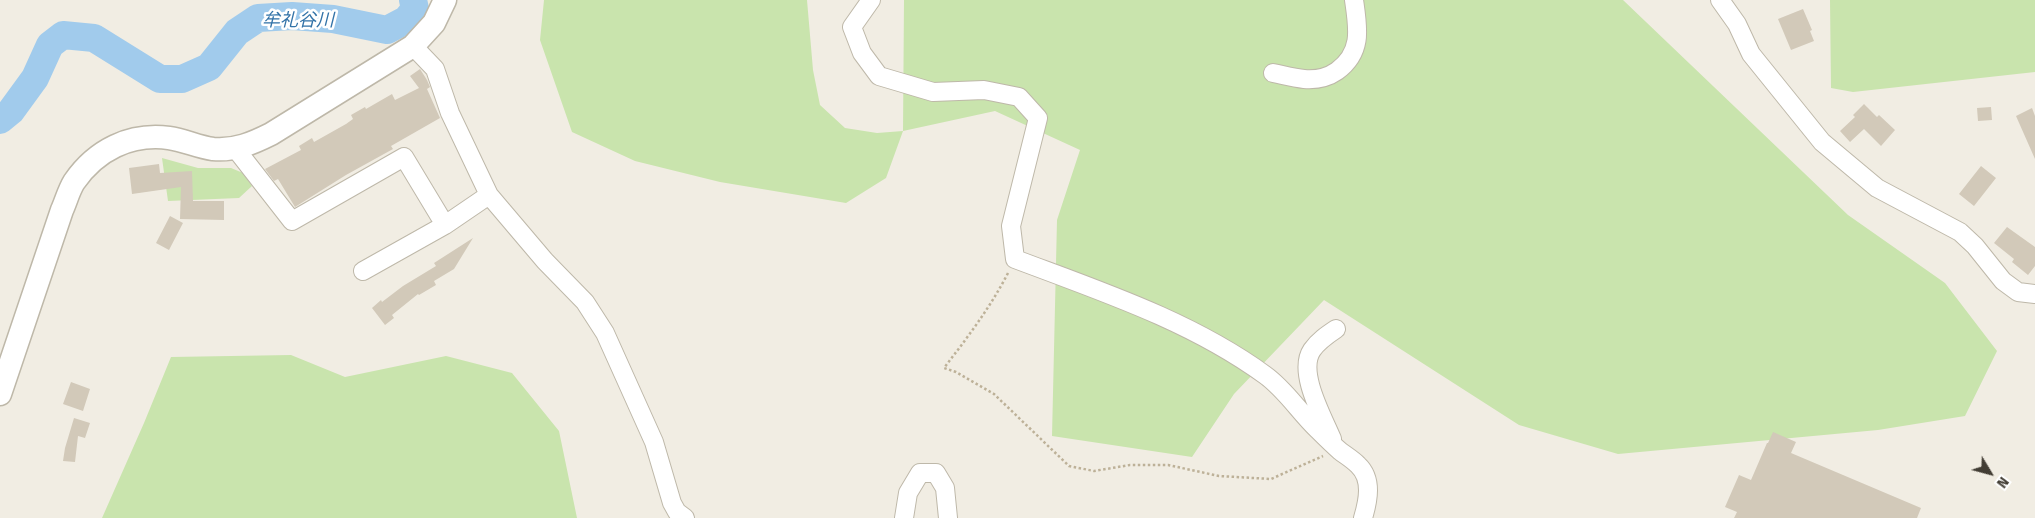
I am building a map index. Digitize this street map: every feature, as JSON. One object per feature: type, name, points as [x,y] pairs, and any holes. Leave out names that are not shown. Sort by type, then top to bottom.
[{"type":"street","points":[[0,394],[62,210],[73,184],[89,163],[107,149],[126,141],[148,137],[170,138],[214,149],[249,145],[272,134],[413,46],[434,23],[446,0]]},
{"type":"street","points":[[871,0],[852,26],[862,53],[879,76],[932,92],[984,90],[1020,97],[1038,118],[1011,226],[1015,259],[1079,283],[1202,336],[1266,375],[1294,401],[1312,424],[1359,466],[1367,480],[1368,501],[1363,518]]},
{"type":"street","points":[[1273,73],[1305,79],[1327,78],[1343,66],[1354,53],[1358,30],[1354,0]]},
{"type":"street","points":[[1720,0],[1737,24],[1751,54],[1822,142],[1877,188],[1960,232],[1975,246],[2003,281],[2018,292],[2035,294]]},
{"type":"street","points":[[413,46],[435,69],[450,113],[489,195],[545,261],[586,302],[594,313],[605,333],[654,442],[672,503],[677,512],[685,518]]},
{"type":"street","points":[[235,148],[292,221],[404,157],[445,225]]},
{"type":"street","points":[[363,271],[445,225],[489,195]]},
{"type":"street","points":[[1336,329],[1311,351],[1308,362],[1308,381],[1337,448]]},
{"type":"street","points":[[904,518],[908,493],[920,474],[936,473],[945,488],[948,518]]},
{"type":"path","points":[[1015,259],[993,301],[944,368],[956,372],[994,394],[1068,466],[1094,470],[1130,465],[1168,465],[1219,476],[1271,479],[1337,448]]},
{"type":"green space","points":[[544,0],[807,0],[813,70],[820,105],[845,128],[877,133],[903,131],[886,178],[846,203],[720,182],[635,161],[572,132],[540,40]]},
{"type":"green space","points":[[904,0],[1623,0],[1848,215],[1945,283],[1997,351],[1965,416],[1878,430],[1618,454],[1519,425],[1324,300],[1234,394],[1192,457],[1052,436],[1057,220],[1080,150],[995,111],[903,131]]},
{"type":"green space","points":[[1830,0],[2035,0],[2035,72],[1853,92],[1831,88]]},
{"type":"green space","points":[[162,158],[198,168],[231,168],[243,173],[252,186],[239,198],[168,201]]},
{"type":"green space","points":[[291,355],[345,377],[446,356],[512,373],[559,431],[577,518],[102,518],[171,357]]},
{"type":"building","points":[[1803,9],[1812,30],[1810,31],[1814,41],[1791,50],[1778,19]]},
{"type":"building","points":[[420,69],[430,87],[427,89],[440,118],[391,146],[393,149],[346,175],[295,207],[278,179],[274,181],[265,169],[301,150],[299,146],[312,138],[314,142],[346,124],[353,119],[351,115],[365,107],[366,109],[392,94],[395,100],[419,88],[410,76]]},
{"type":"building","points":[[1864,104],[1877,117],[1879,115],[1895,130],[1881,146],[1864,129],[1850,142],[1840,131],[1855,117],[1853,115]]},
{"type":"building","points":[[1991,107],[1992,120],[1978,121],[1977,108]]},
{"type":"building","points":[[2032,108],[2035,116],[2035,159],[2016,116]]},
{"type":"building","points":[[159,164],[160,173],[192,171],[193,201],[224,201],[224,220],[180,219],[181,187],[132,194],[129,168]]},
{"type":"building","points":[[1981,166],[1996,178],[1974,206],[1959,194]]},
{"type":"building","points":[[170,216],[183,223],[169,250],[156,243]]},
{"type":"building","points":[[2007,227],[2035,247],[2035,266],[2028,275],[2012,262],[2014,259],[1994,243]]},
{"type":"building","points":[[473,238],[454,269],[434,281],[436,285],[418,294],[392,315],[394,318],[385,325],[372,308],[381,300],[382,302],[403,286],[436,266],[434,263]]},
{"type":"building","points":[[71,382],[90,389],[83,411],[63,404]]},
{"type":"building","points":[[74,418],[90,423],[85,438],[78,436],[75,462],[63,461],[65,448]]},
{"type":"building","points":[[1773,432],[1796,442],[1791,453],[1921,508],[1917,518],[1734,518],[1737,512],[1725,507],[1739,475],[1751,480]]},
{"type":"waterway","name":"牟礼谷川","points":[[0,120],[11,111],[35,78],[50,45],[63,35],[94,38],[160,79],[182,79],[209,67],[237,32],[258,18],[292,16],[333,19],[387,30],[406,20],[415,9],[413,0]]}]
